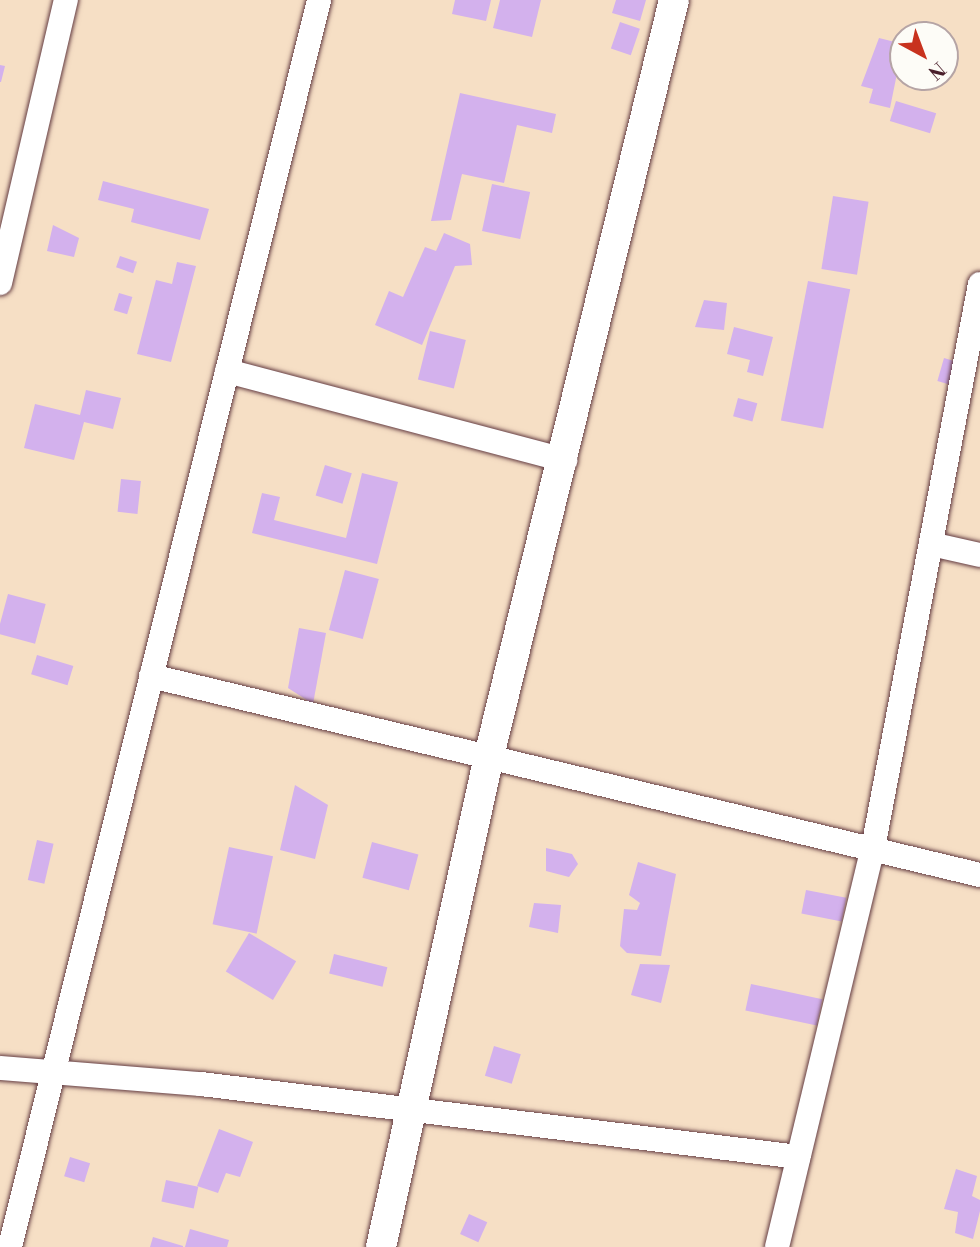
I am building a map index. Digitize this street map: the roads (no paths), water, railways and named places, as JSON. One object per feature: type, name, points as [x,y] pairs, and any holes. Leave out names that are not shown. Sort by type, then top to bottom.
[{"type":"street","points":[[0,283],[66,0]]},
{"type":"street","points":[[10,1247],[319,0]]},
{"type":"street","points":[[381,1247],[414,1108],[489,756],[565,460],[674,0]]},
{"type":"street","points":[[777,1247],[873,848],[980,284]]},
{"type":"street","points":[[227,371],[565,460]]},
{"type":"street","points":[[931,544],[980,555]]},
{"type":"street","points":[[151,676],[980,875]]},
{"type":"street","points":[[0,1068],[414,1108],[799,1157]]}]
